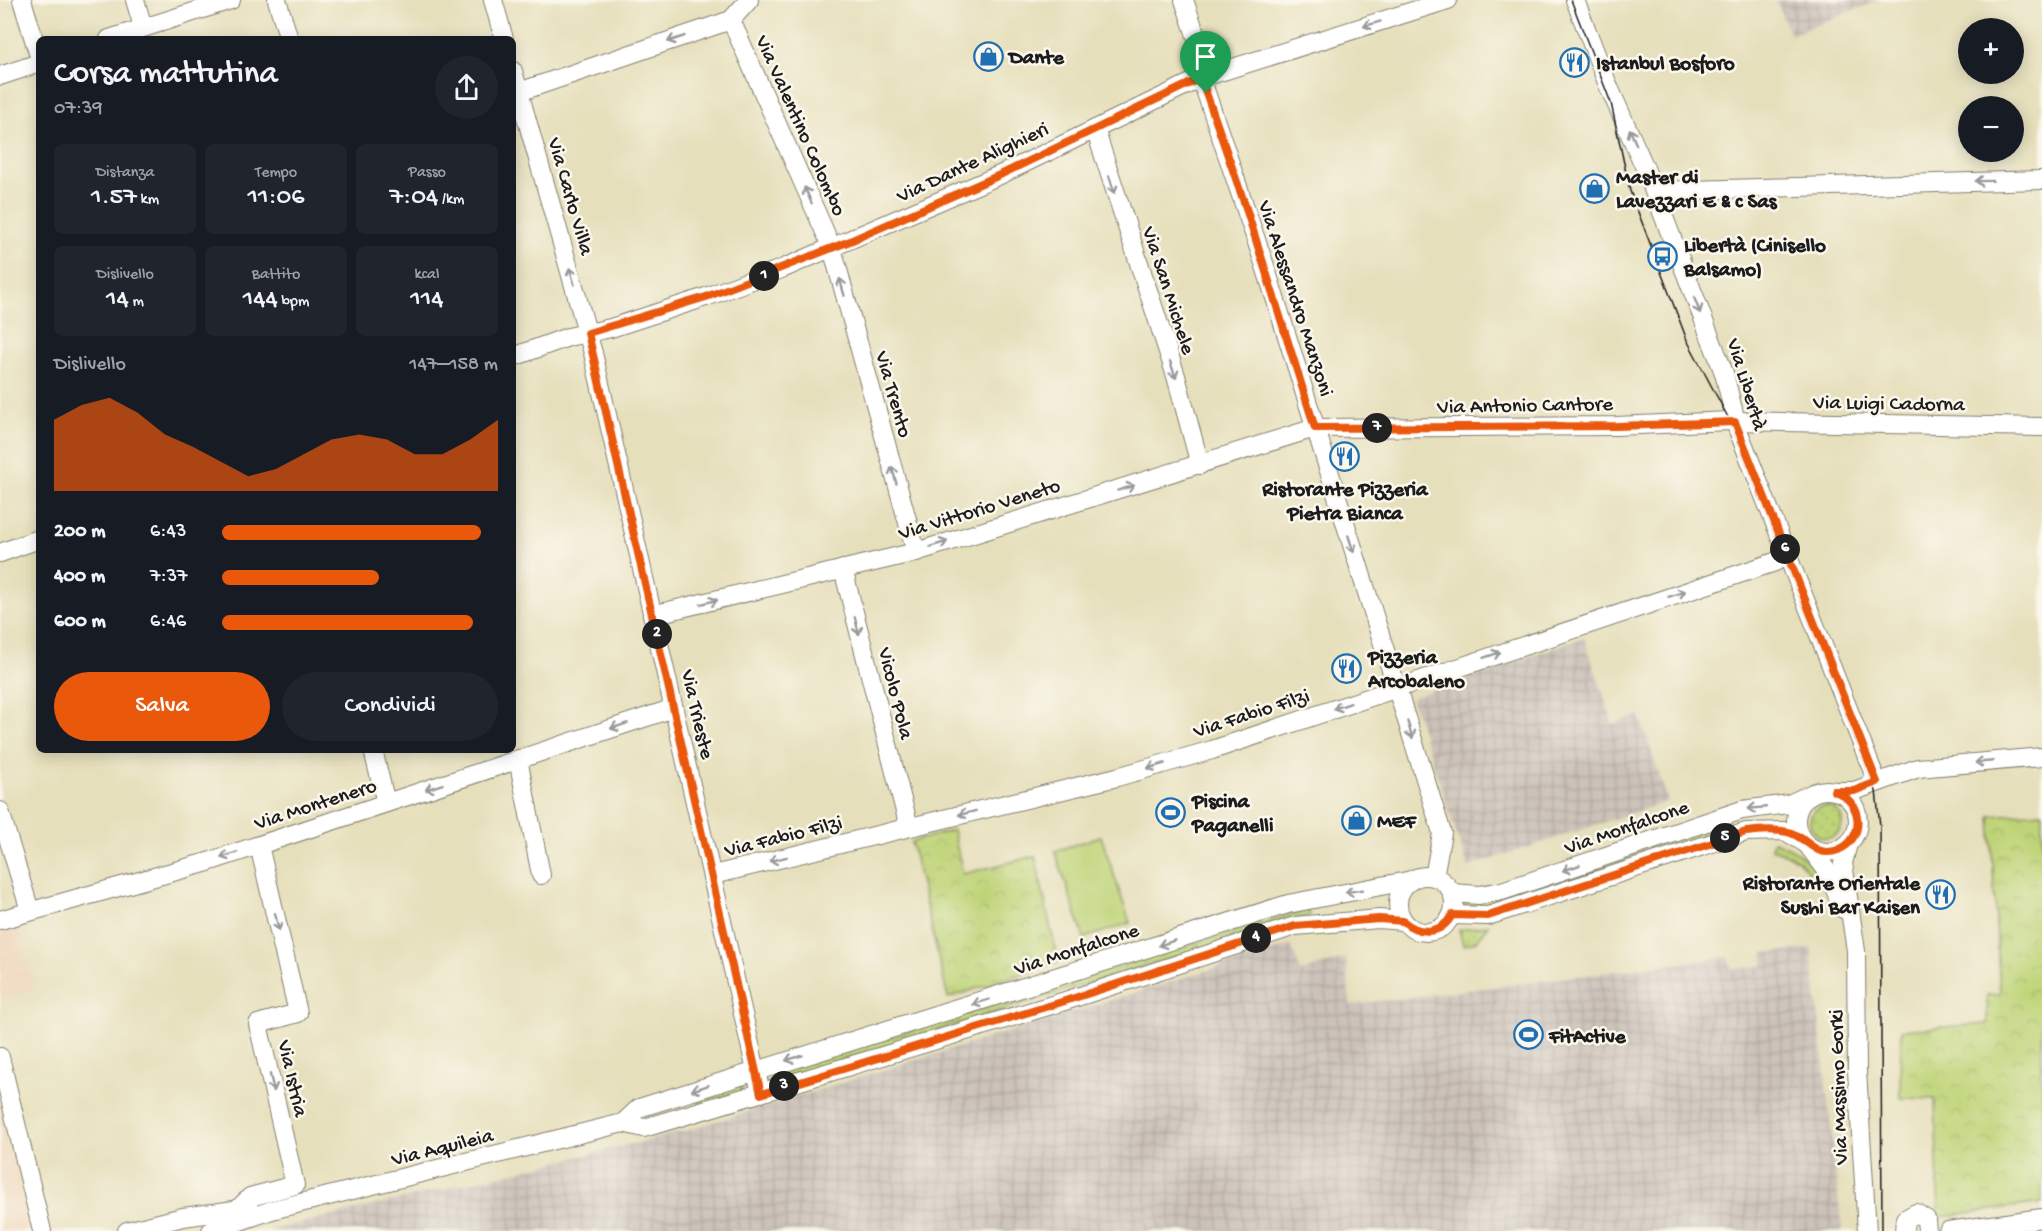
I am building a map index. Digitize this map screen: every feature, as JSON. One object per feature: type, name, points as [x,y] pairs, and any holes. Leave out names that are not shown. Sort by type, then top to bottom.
[{"type":"street","points":[[22,0],[36,46]]},
{"type":"street","points":[[135,0],[143,27]]},
{"type":"street","points":[[118,36],[231,0]]},
{"type":"street","points":[[277,0],[288,36]]},
{"type":"street","points":[[493,0],[503,36]]},
{"type":"street","points":[[516,93],[731,20],[749,0]]},
{"type":"street","name":"Via Alessandro Manzoni","points":[[1184,0],[1203,56],[1201,78],[1245,205],[1442,833],[1434,877]]},
{"type":"street","name":"Via Dante Alighieri","points":[[516,356],[706,297],[831,248],[1002,174],[1201,78],[1448,0]]},
{"type":"street","name":"Via Libertà","points":[[1575,0],[1608,85],[1655,191],[1729,385],[1735,422],[1877,782]]},
{"type":"street","name":"Via Valentino Colombo","points":[[731,20],[831,248]]},
{"type":"street","points":[[0,76],[36,64]]},
{"type":"street","name":"Via Carlo Villa","points":[[516,93],[588,333]]},
{"type":"street","name":"Via San Michele","points":[[1095,129],[1176,376],[1200,465]]},
{"type":"street","points":[[1655,191],[2042,180]]},
{"type":"street","name":"Via Trento","points":[[831,248],[916,552]]},
{"type":"street","name":"Via Trieste","points":[[588,333],[761,1094]]},
{"type":"street","name":"Via Antonio Cantore","points":[[1315,428],[1569,427],[1735,422]]},
{"type":"street","name":"Via Luigi Cadorna","points":[[1735,422],[2042,427]]},
{"type":"street","name":"Via Vittorio Veneto","points":[[652,615],[916,552],[1315,428]]},
{"type":"street","points":[[0,553],[36,540]]},
{"type":"street","name":"Via Fabio Filzi","points":[[713,875],[1118,777],[1212,750],[1774,562],[1783,556],[1784,547]]},
{"type":"street","name":"Vicolo Pola","points":[[843,569],[909,827]]},
{"type":"street","name":"Via Montenero","points":[[0,920],[259,845],[674,708]]},
{"type":"street","points":[[375,753],[386,803]]},
{"type":"street","points":[[1834,791],[1848,798],[1857,813],[1857,829],[1848,844],[1828,852],[1807,845],[1797,831],[1796,816],[1801,804],[1813,794],[1834,791],[1854,791],[1925,767],[2042,757]]},
{"type":"street","points":[[518,759],[542,875]]},
{"type":"street","name":"Via Monfalcone","points":[[1452,893],[1479,895],[1502,891],[1742,810],[1789,804],[1813,794]]},
{"type":"street","points":[[0,811],[30,911]]},
{"type":"street","name":"Via Monfalcone","points":[[1452,915],[1488,916],[1746,832],[1785,831],[1807,845]]},
{"type":"street","name":"Via Massimo Gorki","points":[[1848,844],[1843,863],[1855,942],[1857,1071],[1867,1231]]},
{"type":"street","name":"Via Istria","points":[[239,1208],[250,1197],[295,1185],[258,1024],[298,1013],[259,845]]},
{"type":"street","name":"Via Massimo Gorki","points":[[1807,845],[1828,872],[1855,942]]},
{"type":"street","points":[[1422,876],[1434,877],[1446,884],[1452,893],[1454,906],[1452,915],[1445,925],[1426,932],[1411,927],[1403,921],[1398,908],[1399,898],[1404,886],[1412,880],[1422,876]]},
{"type":"street","name":"Via Monfalcone","points":[[755,1070],[982,1002],[1288,904],[1412,880]]},
{"type":"street","points":[[761,1094],[1065,1001],[1295,926],[1379,919],[1403,921]]},
{"type":"street","points":[[0,1057],[42,1231]]},
{"type":"street","name":"Via Aquileia","points":[[623,1123],[639,1108],[755,1070]]},
{"type":"street","name":"Via Aquileia","points":[[211,1231],[272,1210],[623,1123],[644,1128],[761,1094]]},
{"type":"street","name":"Via Aquileia","points":[[127,1231],[183,1217],[239,1208],[272,1210]]},
{"type":"street","points":[[1904,1231],[1905,1219],[1916,1213],[1926,1220],[1927,1231]]},
{"type":"street","points":[[1948,1231],[2042,1218]]},
{"type":"shaded area","points":[[1776,0],[1880,0],[1790,35]]},
{"type":"shaded area","points":[[1584,637],[1613,724],[1639,715],[1668,801],[1468,867],[1411,698]]},
{"type":"shaded area","points":[[16,923],[34,990],[0,999],[0,928]]},
{"type":"shaded area","points":[[1291,945],[1301,972],[1346,958],[1350,1005],[1728,957],[1731,969],[1763,966],[1764,953],[1811,948],[1842,1231],[268,1231],[678,1133]]},
{"type":"shaded area","points":[[7,1106],[34,1231],[0,1231],[0,1107]]},
{"type":"green space","points":[[1826,806],[1837,811],[1842,822],[1837,833],[1826,838],[1815,833],[1810,822],[1815,811]]},
{"type":"green space","points":[[2042,812],[2042,1203],[1939,1217],[1935,1099],[1900,1098],[1901,1030],[1987,1024],[1987,995],[2000,994],[1990,816]]},
{"type":"green space","points":[[1767,817],[1766,821],[1734,825],[1480,910],[1464,907],[1465,902],[1730,823]]},
{"type":"green space","points":[[953,830],[963,874],[1035,856],[1058,962],[948,998],[911,842]]},
{"type":"green space","points":[[1101,836],[1130,923],[1084,938],[1055,851]]},
{"type":"green space","points":[[1773,841],[1797,852],[1811,864],[1824,887],[1797,859],[1771,848]]},
{"type":"green space","points":[[1308,909],[1310,915],[782,1078],[780,1071]]},
{"type":"green space","points":[[1488,925],[1475,942],[1463,945],[1459,930]]},
{"type":"green space","points":[[740,1085],[742,1092],[700,1104],[697,1097]]},
{"type":"tram line","points":[[1571,0],[1611,103],[1630,191],[1687,340],[1730,421],[1876,791],[1880,826],[1882,1231]]},
{"type":"place","name":"Dante","points":[[988,56]]},
{"type":"place","name":"Istanbul Bosforo","points":[[1575,62]]},
{"type":"place","name":"Master di Lavezzari E & c Sas","points":[[1595,188]]},
{"type":"place","name":"Libertà (Cinisello Balsamo)","points":[[1663,256]]},
{"type":"place","name":"Ristorante Pizzeria Pietra Bianca","points":[[1345,457]]},
{"type":"place","name":"Pizzeria Arcobaleno","points":[[1347,668]]},
{"type":"place","name":"Piscina Paganelli","points":[[1171,812]]},
{"type":"place","name":"MEF","points":[[1356,820]]},
{"type":"place","name":"Ristorante Orientale Sushi Bar Kaisen","points":[[1941,894]]},
{"type":"place","name":"FitActive","points":[[1528,1035]]},
{"type":"route","points":[[1201,78],[1206,93],[1266,269],[1315,428],[1558,427],[1735,422],[1877,782],[1854,791],[1834,791],[1846,797],[1854,806],[1858,821],[1855,834],[1844,847],[1836,851],[1821,852],[1789,832],[1765,830],[1746,832],[1488,916],[1452,915],[1445,925],[1426,932],[1411,927],[1403,921],[1379,919],[1295,926],[1065,1001],[761,1094],[588,333],[706,297],[850,241],[1002,174],[1201,78]]}]
